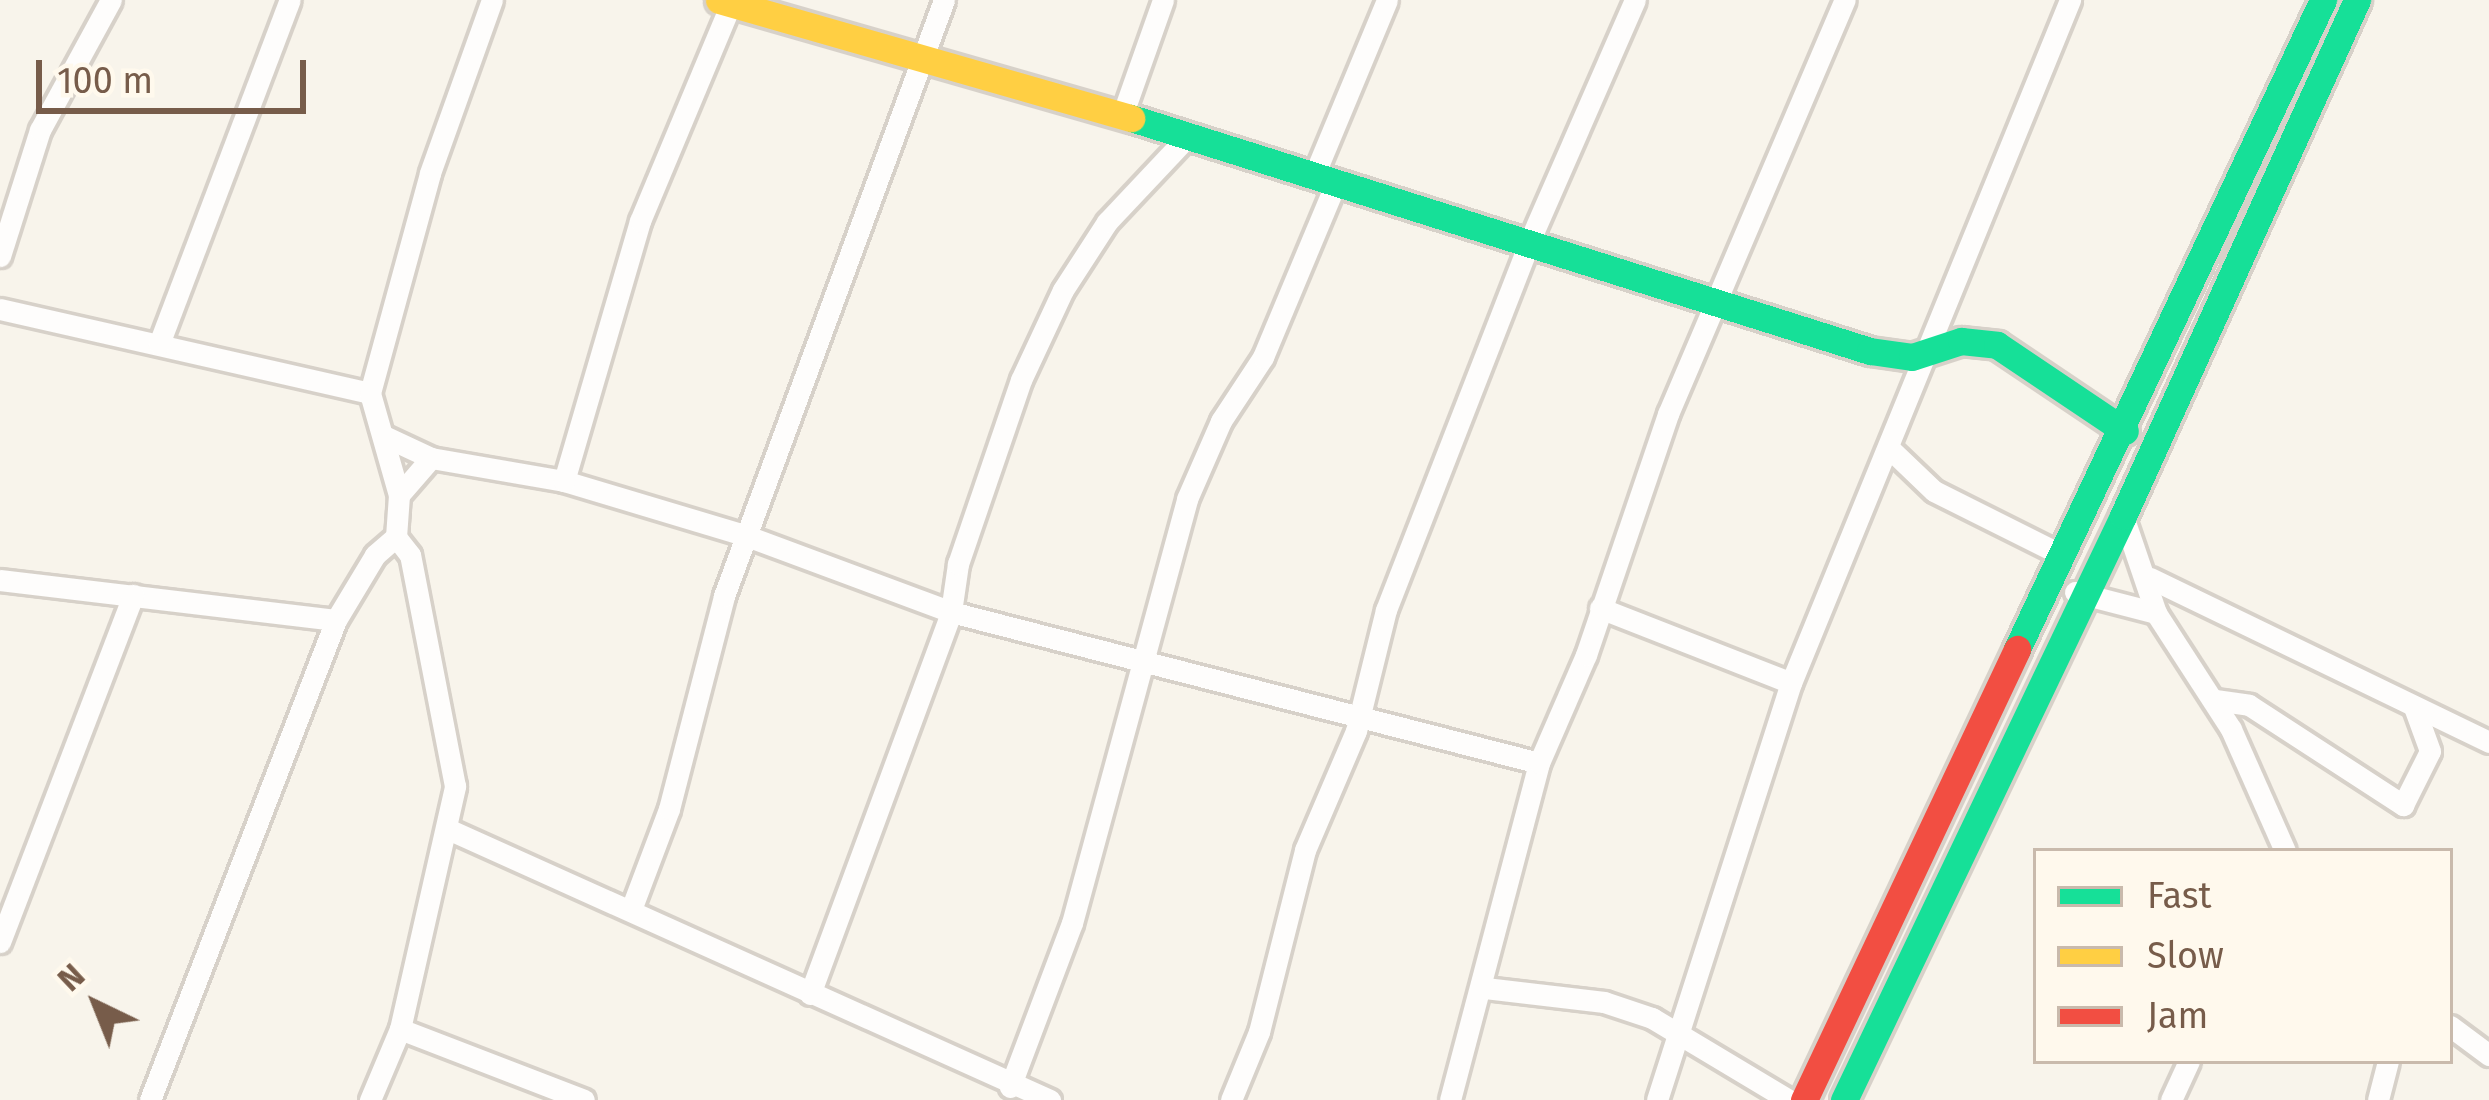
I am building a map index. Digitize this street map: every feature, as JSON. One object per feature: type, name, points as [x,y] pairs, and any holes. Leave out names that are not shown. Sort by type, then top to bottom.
[{"type":"main road","points":[[1804,1100],[2125,431],[2323,0]]},
{"type":"main road","points":[[1852,1098],[2357,0]]},
{"type":"main road","points":[[725,2],[929,54],[1123,113],[1870,351],[1928,356],[1961,341],[1997,345],[2125,431]]},
{"type":"street","points":[[0,256],[40,130],[111,0]]},
{"type":"street","points":[[159,344],[290,0]]},
{"type":"street","points":[[370,1100],[400,1029],[450,830],[454,786],[410,555],[396,536],[399,495],[370,394],[430,173],[492,0]]},
{"type":"street","points":[[632,907],[747,536],[902,110],[929,54],[944,0]]},
{"type":"street","points":[[1123,113],[1163,0]]},
{"type":"street","points":[[1010,1087],[1072,923],[1142,662],[1206,452],[1263,357],[1388,0]]},
{"type":"street","points":[[1231,1100],[1258,1032],[1305,850],[1356,730],[1356,714],[1386,610],[1530,240],[1635,0]]},
{"type":"street","points":[[1450,1100],[1485,988],[1539,763],[1600,608],[1623,529],[1715,299],[1845,0]]},
{"type":"street","points":[[1657,1100],[1791,682],[2070,0]]},
{"type":"street","points":[[564,481],[640,221],[725,2]]},
{"type":"street","points":[[810,994],[951,612],[958,564],[1021,380],[1063,290],[1107,222],[1190,134]]},
{"type":"street","points":[[0,309],[370,394]]},
{"type":"street","points":[[384,436],[431,458],[564,481],[747,536],[951,612],[1539,763]]},
{"type":"street","points":[[1889,448],[1934,491],[2058,568],[2083,596],[2156,613]]},
{"type":"street","points":[[399,495],[431,458]]},
{"type":"street","points":[[2123,516],[2150,578],[2156,613],[2215,700],[2284,848]]},
{"type":"street","points":[[150,1100],[336,620],[374,555],[396,536]]},
{"type":"street","points":[[2150,578],[2489,742]]},
{"type":"street","points":[[0,580],[336,620]]},
{"type":"street","points":[[0,942],[133,596]]},
{"type":"street","points":[[1600,608],[1791,682]]},
{"type":"street","points":[[2215,700],[2249,705],[2402,805],[2430,751],[2414,707]]},
{"type":"street","points":[[450,830],[632,907],[1010,1087],[1050,1100]]},
{"type":"street","points":[[1485,988],[1604,1002],[1677,1032],[1789,1100]]},
{"type":"street","points":[[2453,1027],[2489,1055]]},
{"type":"street","points":[[400,1029],[584,1100]]},
{"type":"street","points":[[2171,1100],[2188,1064]]},
{"type":"street","points":[[2378,1100],[2387,1064]]},
{"type":"traffic: fast","points":[[2017,649],[2323,0]]},
{"type":"traffic: fast","points":[[1844,1100],[2123,516],[2357,0]]},
{"type":"traffic: fast","points":[[1131,118],[1870,351],[1912,357],[1961,341],[1997,345],[2125,431]]},
{"type":"traffic: slow","points":[[719,0],[1131,118]]},
{"type":"traffic: jam","points":[[1804,1100],[2017,649]]}]
